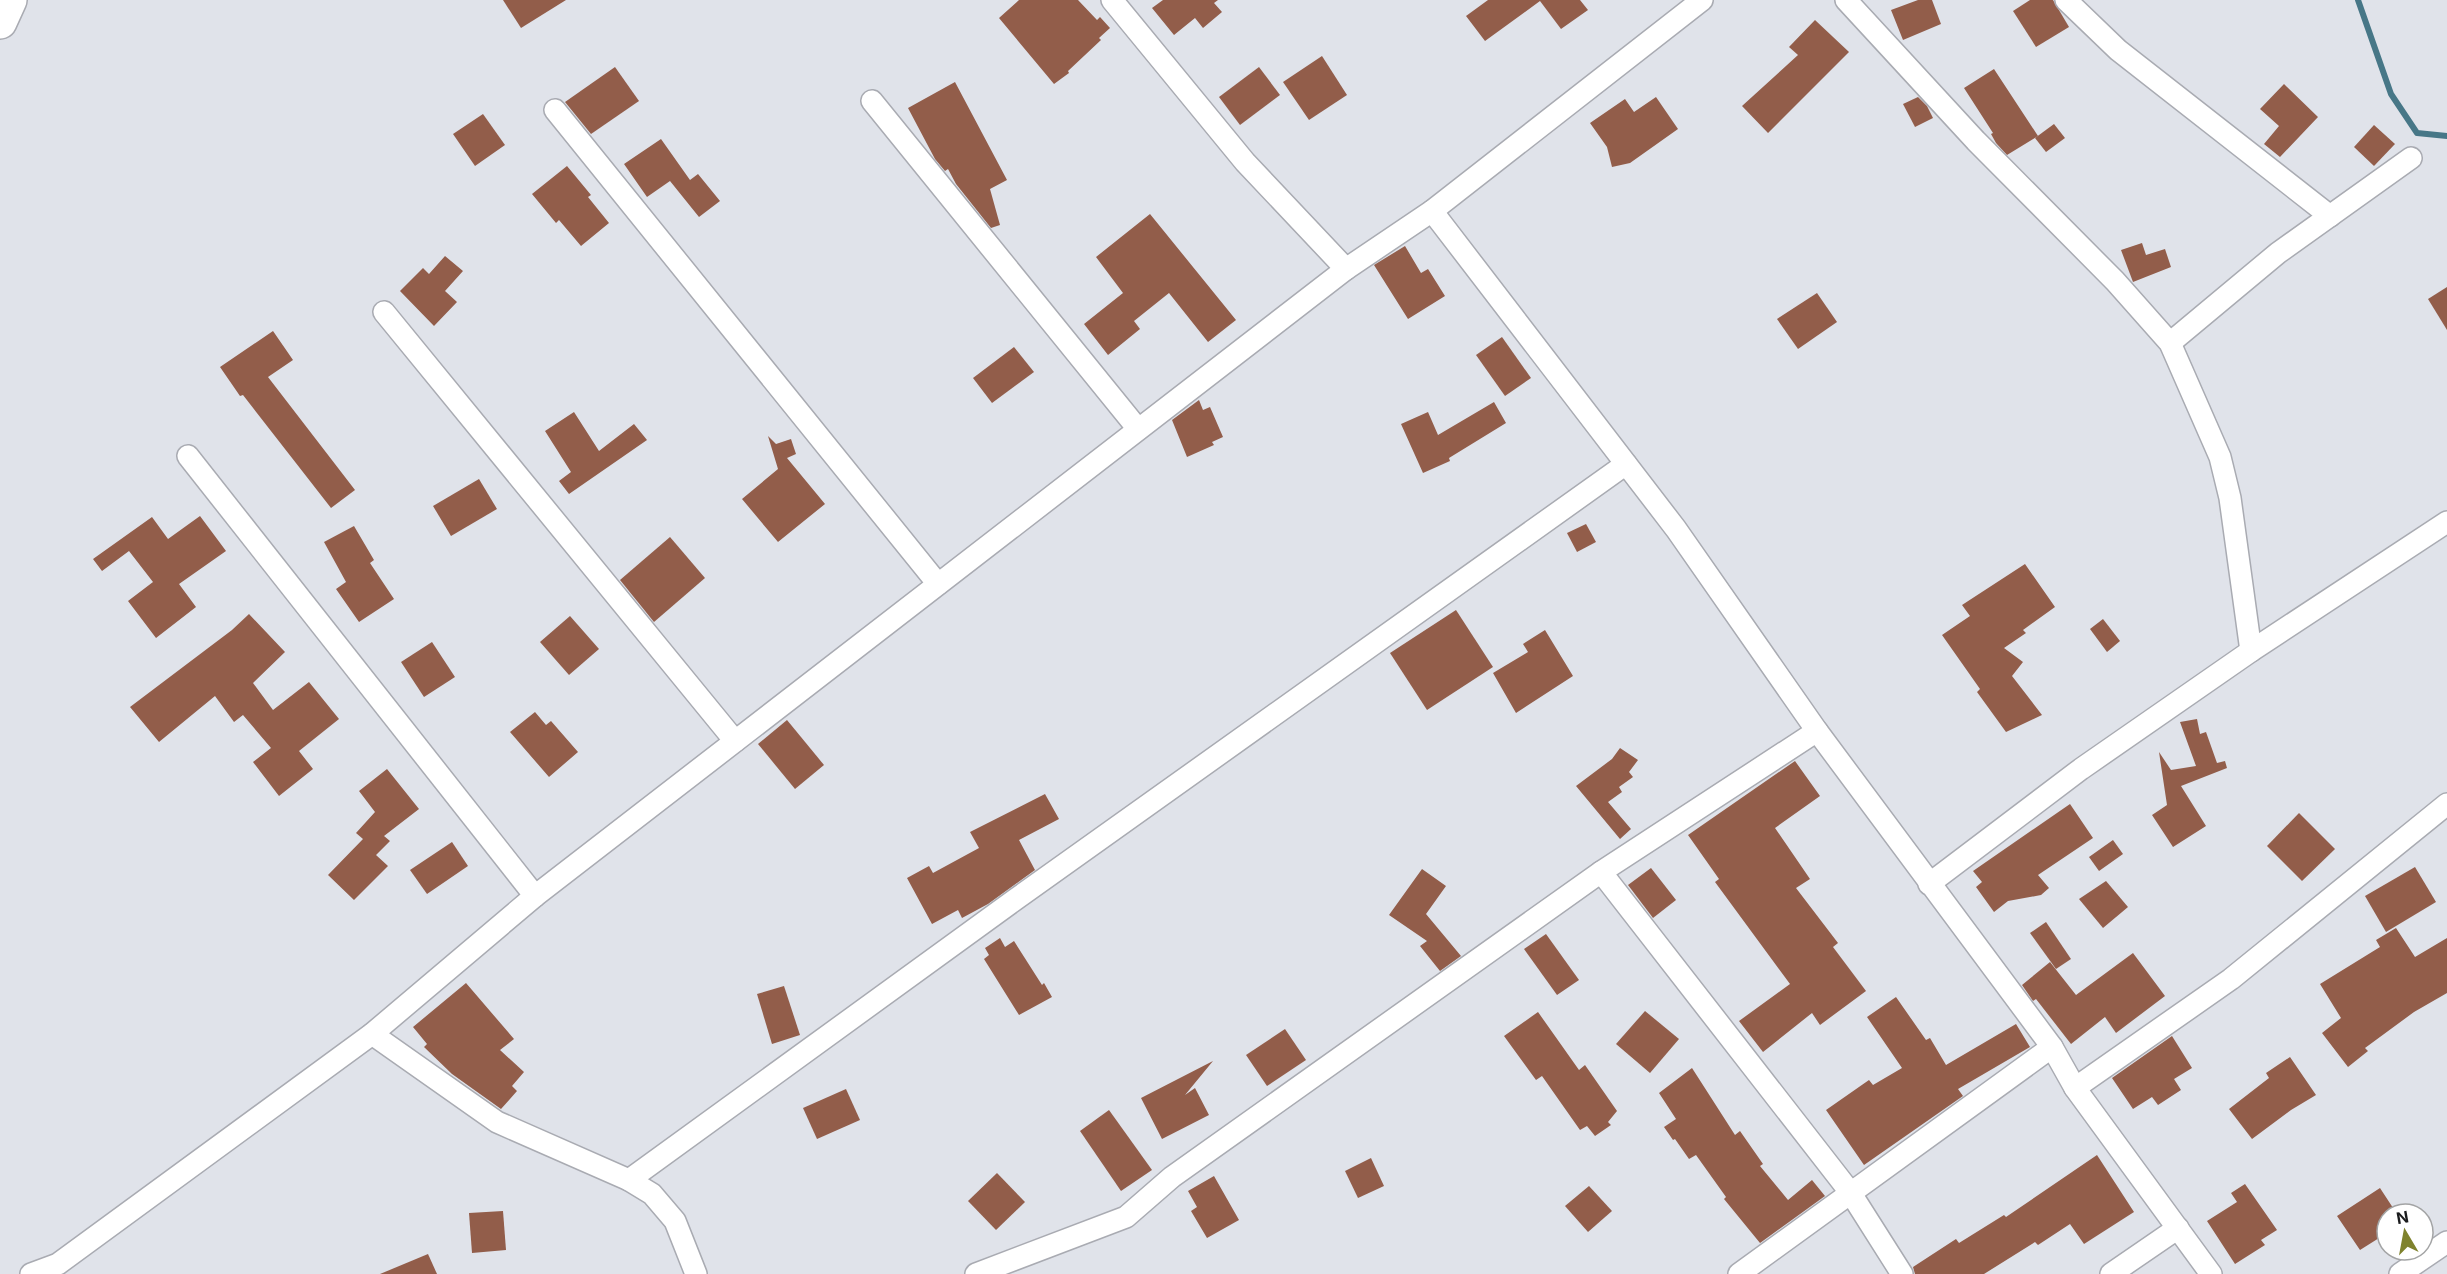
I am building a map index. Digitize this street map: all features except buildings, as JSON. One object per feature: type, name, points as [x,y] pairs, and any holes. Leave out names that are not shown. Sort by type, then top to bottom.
[{"type":"highway","points":[[0,22],[10,0]]},
{"type":"street","points":[[1112,0],[1245,162],[1346,269]]},
{"type":"street","points":[[31,1274],[58,1264],[372,1034],[535,896],[1346,269],[1432,211],[1702,0]]},
{"type":"street","points":[[1845,0],[1976,141],[2115,281],[2170,343],[2220,458],[2230,498],[2251,651]]},
{"type":"street","points":[[2066,0],[2118,50],[2330,216]]},
{"type":"street","points":[[872,101],[1138,429]]},
{"type":"street","points":[[555,110],[938,584]]},
{"type":"street","points":[[2170,343],[2241,281],[2411,158]]},
{"type":"street","points":[[1432,211],[1676,530],[1816,731],[2052,1047],[2075,1088],[2211,1274]]},
{"type":"street","points":[[384,312],[735,741]]},
{"type":"street","points":[[188,456],[535,896]]},
{"type":"street","points":[[629,1180],[1026,892],[1626,464]]},
{"type":"street","points":[[1929,884],[2081,769],[2251,651],[2447,522]]},
{"type":"street","points":[[976,1274],[1126,1217],[1172,1177],[1601,872],[1816,731]]},
{"type":"street","points":[[2075,1088],[2231,979],[2447,804]]},
{"type":"street","points":[[1601,872],[1850,1192],[1902,1274]]},
{"type":"street","points":[[372,1034],[497,1122],[629,1180],[652,1194],[675,1221],[696,1274]]},
{"type":"street","points":[[1739,1274],[2052,1047]]},
{"type":"street","points":[[2111,1274],[2178,1228]]},
{"type":"street","points":[[2400,1274],[2447,1242]]},
{"type":"waterway","points":[[2358,0],[2391,94],[2417,133],[2447,136]]}]
